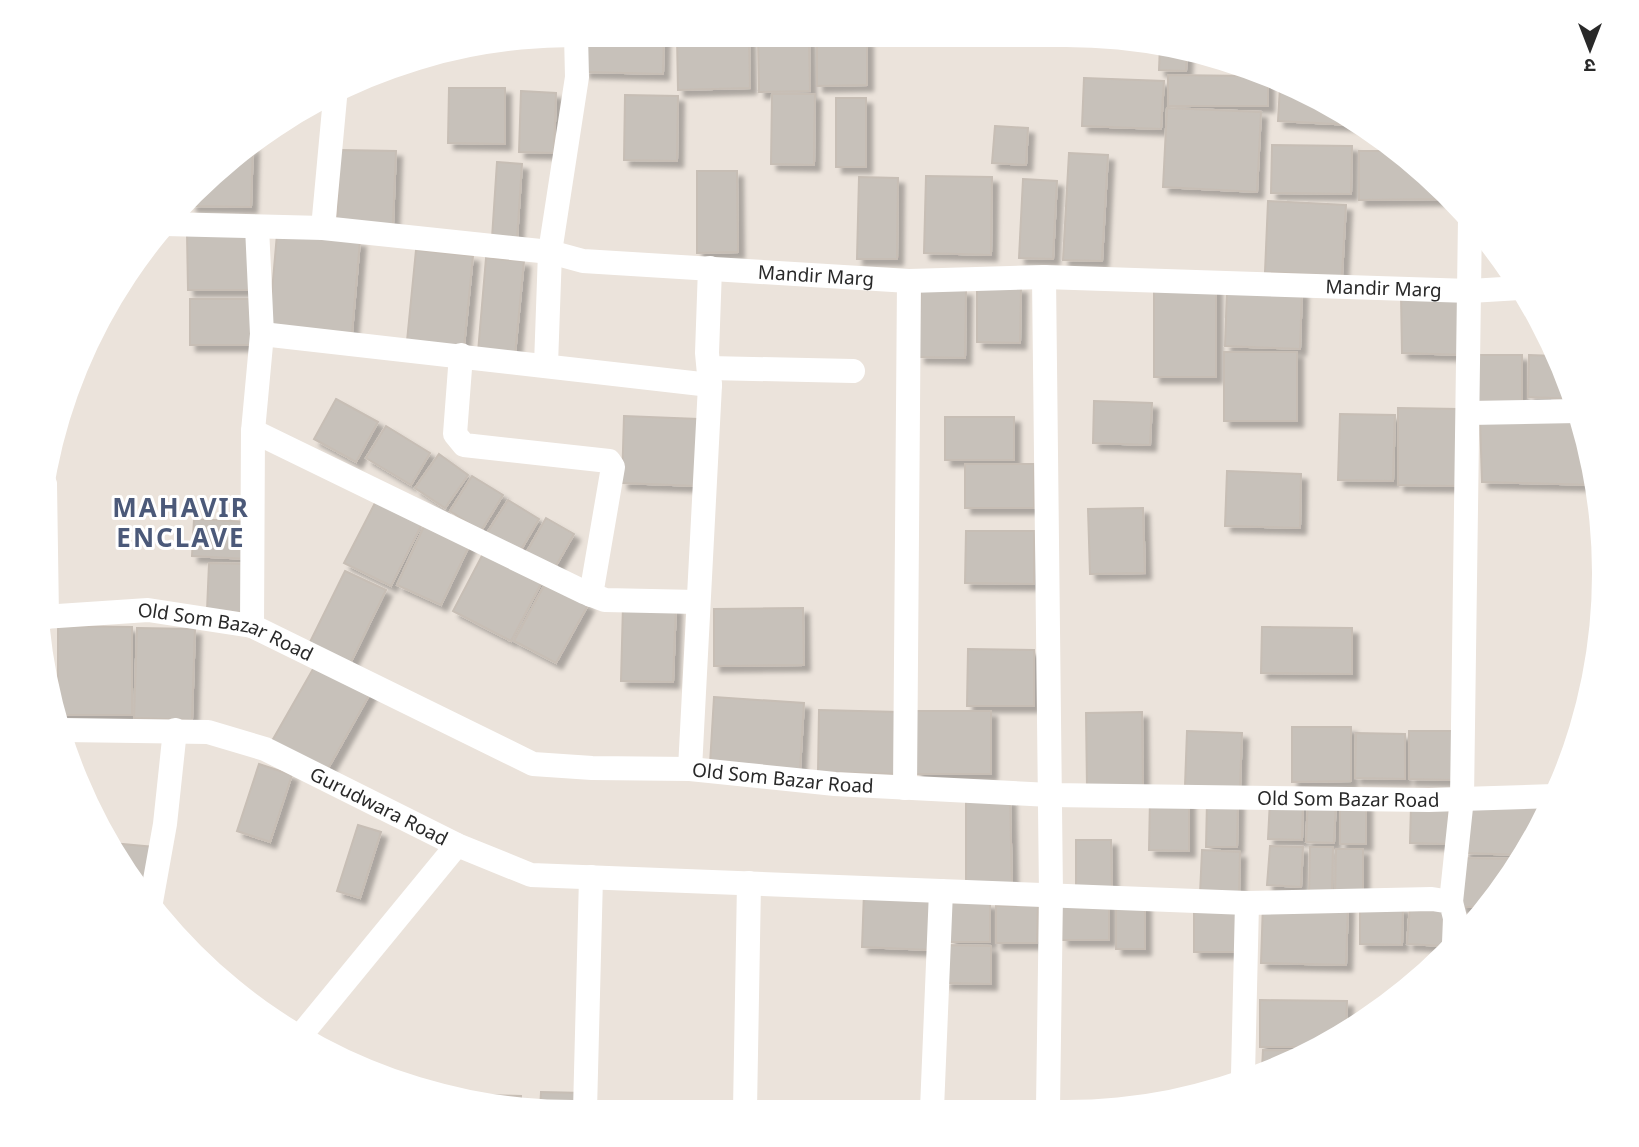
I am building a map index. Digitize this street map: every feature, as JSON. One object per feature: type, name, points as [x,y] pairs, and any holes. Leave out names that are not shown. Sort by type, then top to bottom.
[{"type":"street","points":[[546,365],[550,252],[577,77],[576,47]]},
{"type":"street","points":[[323,228],[334,105]]},
{"type":"street","name":"Mandir Marg","points":[[180,224],[323,228],[550,252],[583,261],[909,281],[1044,277],[1470,291],[1508,289]]},
{"type":"street","points":[[252,626],[253,431],[262,334],[257,227]]},
{"type":"street","points":[[1454,928],[1451,902],[1462,798],[1470,238]]},
{"type":"street","points":[[690,769],[710,376],[707,353],[710,268]]},
{"type":"street","points":[[1044,277],[1051,895],[1048,1100]]},
{"type":"street","points":[[905,788],[909,281]]},
{"type":"street","points":[[262,334],[546,365],[710,376],[853,372]]},
{"type":"street","points":[[461,355],[455,434],[464,445],[609,461],[613,467],[591,595]]},
{"type":"street","points":[[1469,413],[1566,411]]},
{"type":"street","points":[[253,431],[591,595],[605,600],[697,602]]},
{"type":"street","name":"Old Som Bazar Road","points":[[49,617],[148,610],[252,626],[533,764],[592,768],[690,769],[835,785],[1050,795],[1462,798],[1539,802]]},
{"type":"street","name":"Gurudwara Road","points":[[71,730],[208,732],[265,749],[457,845],[307,1027]]},
{"type":"street","points":[[153,890],[165,824],[175,730]]},
{"type":"street","points":[[457,845],[531,875],[1247,903],[1432,899],[1451,902]]},
{"type":"street","points":[[586,1100],[591,877]]},
{"type":"street","points":[[745,1100],[749,883]]},
{"type":"street","points":[[932,1100],[941,891]]},
{"type":"street","points":[[1243,1069],[1247,903]]},
{"type":"building","points":[[584,47],[664,47],[663,74],[584,72]]},
{"type":"building","points":[[677,47],[749,47],[750,88],[678,90]]},
{"type":"building","points":[[758,47],[809,47],[810,91],[759,92]]},
{"type":"building","points":[[817,47],[867,47],[867,85],[817,86]]},
{"type":"building","points":[[1160,56],[1187,61],[1186,71],[1159,70]]},
{"type":"building","points":[[1168,75],[1237,76],[1268,87],[1268,106],[1168,106]]},
{"type":"building","points":[[1084,78],[1164,81],[1161,129],[1082,126]]},
{"type":"building","points":[[449,88],[505,88],[505,144],[448,143]]},
{"type":"building","points":[[521,91],[556,93],[554,153],[519,152]]},
{"type":"building","points":[[1280,93],[1339,124],[1278,121]]},
{"type":"building","points":[[772,94],[815,94],[814,165],[771,164]]},
{"type":"building","points":[[625,95],[678,96],[677,161],[624,160]]},
{"type":"building","points":[[836,98],[866,98],[866,167],[836,167]]},
{"type":"building","points":[[1167,108],[1261,112],[1257,192],[1163,187]]},
{"type":"building","points":[[995,126],[1028,128],[1026,165],[992,163]]},
{"type":"building","points":[[1272,145],[1352,146],[1351,194],[1271,193]]},
{"type":"building","points":[[340,150],[396,151],[393,225],[337,223]]},
{"type":"building","points":[[1359,151],[1379,151],[1436,199],[1359,200]]},
{"type":"building","points":[[1069,153],[1108,155],[1102,261],[1063,260]]},
{"type":"building","points":[[253,156],[251,207],[196,206]]},
{"type":"building","points":[[497,162],[522,164],[517,240],[492,238]]},
{"type":"building","points":[[697,171],[737,171],[738,252],[697,253]]},
{"type":"building","points":[[926,176],[992,177],[991,255],[924,253]]},
{"type":"building","points":[[859,177],[898,178],[897,259],[857,259]]},
{"type":"building","points":[[1023,179],[1057,181],[1053,259],[1019,258]]},
{"type":"building","points":[[1268,201],[1346,205],[1342,276],[1265,272]]},
{"type":"building","points":[[250,232],[251,290],[188,290],[187,233]]},
{"type":"building","points":[[277,234],[360,241],[352,333],[269,326]]},
{"type":"building","points":[[416,250],[473,256],[464,347],[407,341]]},
{"type":"building","points":[[486,258],[524,261],[515,355],[478,352]]},
{"type":"building","points":[[1154,285],[1216,285],[1216,377],[1154,377]]},
{"type":"building","points":[[977,287],[1021,287],[1020,343],[977,342]]},
{"type":"building","points":[[921,289],[966,290],[965,358],[919,357]]},
{"type":"building","points":[[1227,289],[1302,291],[1300,349],[1225,346]]},
{"type":"building","points":[[1466,294],[1465,355],[1402,353],[1401,295]]},
{"type":"building","points":[[190,299],[253,299],[253,345],[190,345]]},
{"type":"building","points":[[1224,352],[1297,352],[1297,421],[1224,421]]},
{"type":"building","points":[[1475,355],[1522,355],[1522,403],[1475,403]]},
{"type":"building","points":[[1529,355],[1544,356],[1562,399],[1528,397]]},
{"type":"building","points":[[336,399],[378,422],[356,462],[314,439]]},
{"type":"building","points":[[1094,401],[1152,403],[1150,445],[1093,443]]},
{"type":"building","points":[[1398,408],[1459,409],[1458,486],[1398,485]]},
{"type":"building","points":[[1340,414],[1395,415],[1393,481],[1338,480]]},
{"type":"building","points":[[624,416],[698,419],[696,486],[622,483]]},
{"type":"building","points":[[945,417],[1014,417],[1014,460],[945,460]]},
{"type":"building","points":[[1480,418],[1569,420],[1584,485],[1482,482]]},
{"type":"building","points":[[386,426],[430,453],[411,485],[366,458]]},
{"type":"building","points":[[439,454],[468,475],[445,508],[415,488]]},
{"type":"building","points":[[965,464],[1034,464],[1034,508],[965,508]]},
{"type":"building","points":[[1227,471],[1301,474],[1300,528],[1225,526]]},
{"type":"building","points":[[472,476],[503,495],[481,531],[450,511]]},
{"type":"building","points":[[508,500],[539,519],[519,553],[487,533]]},
{"type":"building","points":[[376,501],[422,524],[391,586],[344,563]]},
{"type":"building","points":[[1143,508],[1145,573],[1090,574],[1088,509]]},
{"type":"building","points":[[546,518],[574,534],[553,571],[525,555]]},
{"type":"building","points":[[194,519],[249,522],[247,559],[192,556]]},
{"type":"building","points":[[425,524],[470,544],[441,605],[397,585]]},
{"type":"building","points":[[966,531],[1034,531],[1034,584],[965,583]]},
{"type":"building","points":[[486,548],[544,578],[511,641],[453,611]]},
{"type":"building","points":[[209,563],[248,564],[246,612],[207,611]]},
{"type":"building","points":[[345,571],[386,590],[350,664],[309,644]]},
{"type":"building","points":[[546,582],[588,605],[556,663],[514,641]]},
{"type":"building","points":[[623,605],[676,607],[673,682],[621,681]]},
{"type":"building","points":[[803,608],[804,665],[714,666],[714,609]]},
{"type":"building","points":[[58,626],[132,627],[132,715],[67,715],[58,680]]},
{"type":"building","points":[[1262,627],[1352,628],[1352,674],[1261,673]]},
{"type":"building","points":[[137,628],[195,629],[192,720],[134,718]]},
{"type":"building","points":[[968,649],[1034,650],[1034,706],[967,706]]},
{"type":"building","points":[[317,662],[371,692],[326,772],[272,741]]},
{"type":"building","points":[[714,697],[804,703],[800,770],[710,764]]},
{"type":"building","points":[[819,710],[899,712],[897,774],[818,772]]},
{"type":"building","points":[[916,711],[991,711],[991,774],[916,774]]},
{"type":"building","points":[[1142,712],[1143,787],[1087,788],[1086,713]]},
{"type":"building","points":[[1292,727],[1351,727],[1351,781],[1292,782]]},
{"type":"building","points":[[1187,731],[1242,733],[1240,788],[1185,786]]},
{"type":"building","points":[[1409,731],[1453,731],[1452,780],[1409,779]]},
{"type":"building","points":[[1356,733],[1405,734],[1405,779],[1355,778]]},
{"type":"building","points":[[259,764],[292,775],[270,842],[237,831]]},
{"type":"building","points":[[1010,798],[1012,887],[966,888],[966,799]]},
{"type":"building","points":[[1150,798],[1189,799],[1189,851],[1149,850]]},
{"type":"building","points":[[1270,800],[1303,801],[1302,840],[1268,839]]},
{"type":"building","points":[[1308,800],[1336,801],[1334,843],[1306,842]]},
{"type":"building","points":[[1207,801],[1238,802],[1237,847],[1206,847]]},
{"type":"building","points":[[1465,802],[1538,804],[1510,855],[1464,853]]},
{"type":"building","points":[[1340,803],[1366,804],[1366,844],[1340,844]]},
{"type":"building","points":[[1449,804],[1447,844],[1410,843],[1411,805]]},
{"type":"building","points":[[358,825],[381,832],[360,898],[337,891]]},
{"type":"building","points":[[1076,840],[1111,840],[1112,889],[1076,889]]},
{"type":"building","points":[[122,844],[154,847],[150,884],[136,866]]},
{"type":"building","points":[[1270,846],[1303,847],[1301,887],[1267,885]]},
{"type":"building","points":[[1310,847],[1333,847],[1332,892],[1309,892]]},
{"type":"building","points":[[1336,849],[1363,849],[1363,894],[1335,894]]},
{"type":"building","points":[[1202,850],[1240,852],[1239,895],[1200,894]]},
{"type":"building","points":[[1460,858],[1507,859],[1472,907],[1460,907]]},
{"type":"building","points":[[864,892],[931,895],[930,950],[862,947]]},
{"type":"building","points":[[1062,902],[1109,902],[1109,940],[1062,940]]},
{"type":"building","points":[[950,903],[990,903],[990,942],[950,942]]},
{"type":"building","points":[[1116,903],[1145,903],[1145,949],[1116,949]]},
{"type":"building","points":[[1263,903],[1348,905],[1346,965],[1261,963]]},
{"type":"building","points":[[1410,905],[1447,908],[1445,939],[1438,946],[1407,944]]},
{"type":"building","points":[[996,906],[1038,906],[1037,943],[996,943]]},
{"type":"building","points":[[1360,906],[1403,907],[1402,945],[1360,944]]},
{"type":"building","points":[[1194,909],[1240,909],[1240,952],[1194,952]]},
{"type":"building","points":[[946,945],[991,946],[991,984],[945,983]]},
{"type":"building","points":[[1260,1000],[1347,1001],[1346,1018],[1329,1029],[1294,1047],[1260,1047]]},
{"type":"building","points":[[1263,1050],[1287,1050],[1267,1060],[1262,1062]]},
{"type":"building","points":[[541,1092],[584,1093],[584,1100],[541,1099]]},
{"type":"district","name":"MAHAVIR ENCLAVE","points":[[181,522]]}]
